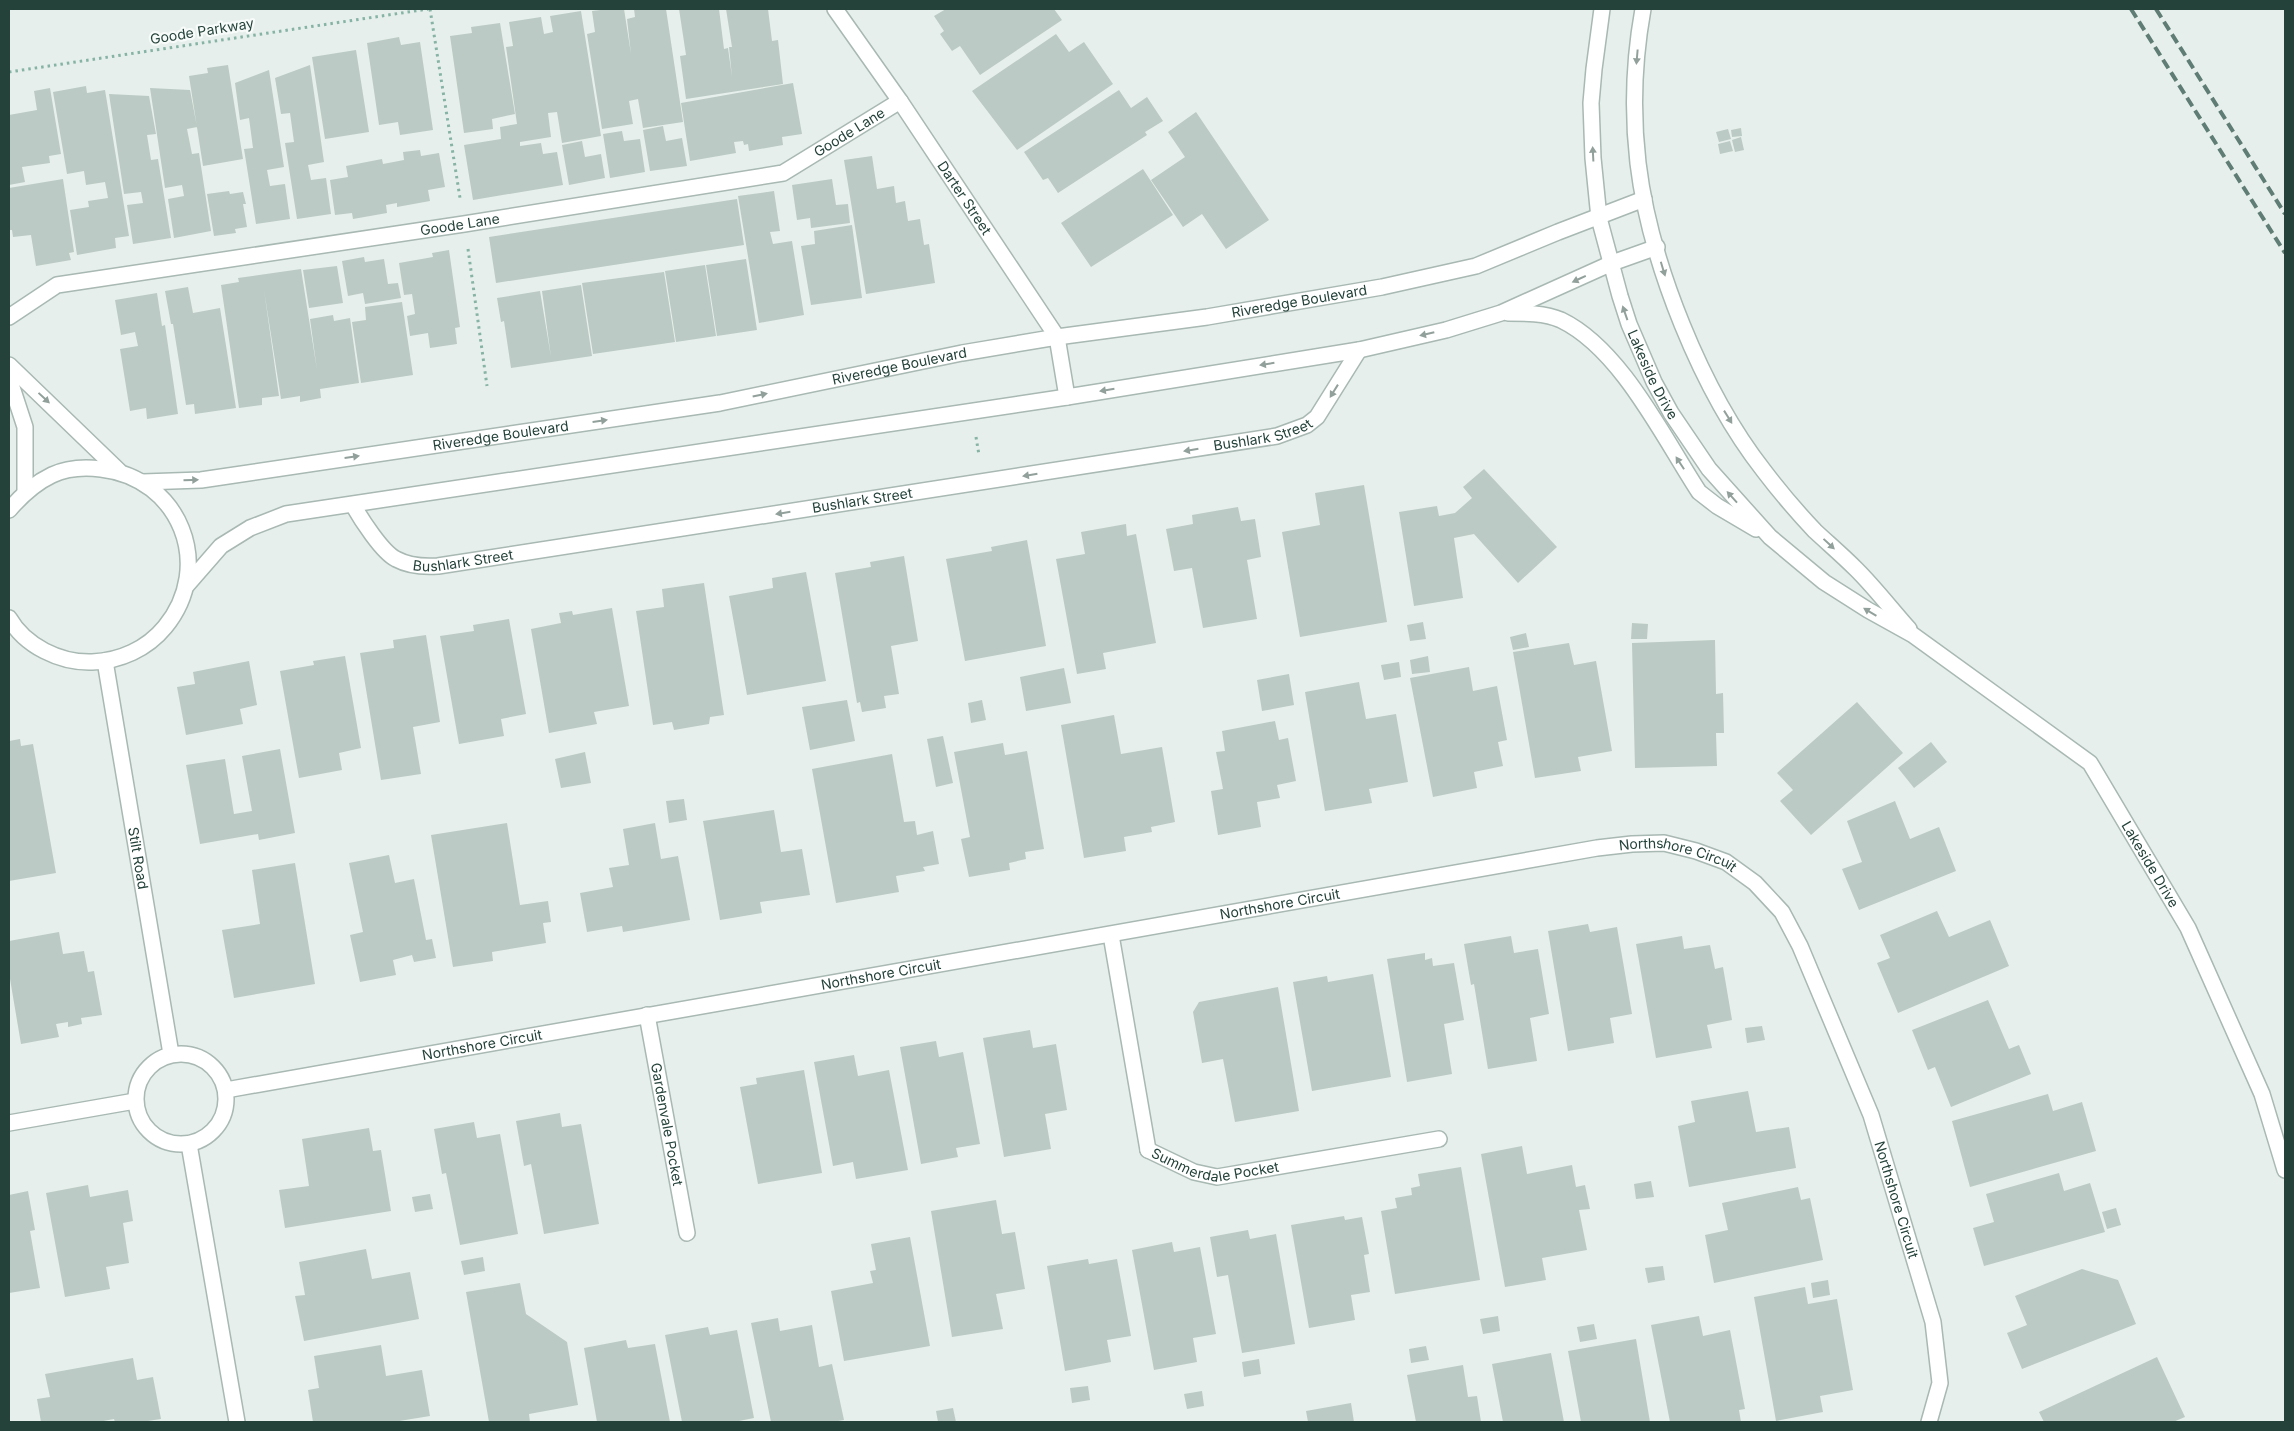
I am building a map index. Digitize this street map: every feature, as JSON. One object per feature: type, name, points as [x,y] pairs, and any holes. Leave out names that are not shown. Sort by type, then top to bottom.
[{"type":"street","name":"Darter Street","points":[[835,9],[900,101],[1057,337],[1067,396]]},
{"type":"street","name":"Lakeside Drive","points":[[1602,9],[1591,103],[1593,158],[1599,218],[1620,296],[1633,333],[1671,413],[1709,469],[1770,537],[1824,582],[1868,610],[1913,635],[2090,763],[2188,928],[2262,1094],[2285,1170]]},
{"type":"street","name":"Lakeside Drive","points":[[1643,9],[1634,86],[1637,154],[1644,199],[1657,247],[1690,342],[1707,381],[1742,441],[1791,505],[1857,570],[1913,635]]},
{"type":"street","name":"Goode Lane","points":[[9,317],[57,285],[454,226],[783,174],[900,101]]},
{"type":"street","name":"Riveredge Boulevard","points":[[143,482],[201,480],[720,403],[962,353],[1057,337],[1207,317],[1438,276],[1476,266],[1644,199]]},
{"type":"street","points":[[187,584],[221,546],[250,528],[286,514],[1359,350],[1446,330],[1501,313],[1612,263],[1657,247]]},
{"type":"street","points":[[1501,313],[1530,313],[1560,320],[1590,340],[1623,373],[1699,492],[1716,506],[1770,537]]},
{"type":"street","name":"Bushlark Street","points":[[353,505],[365,526],[395,559],[410,565],[438,566],[497,558],[1276,436],[1306,425],[1317,417],[1359,350]]},
{"type":"street","points":[[9,365],[119,471]]},
{"type":"street","points":[[9,378],[25,427],[25,492]]},
{"type":"street","points":[[9,510],[25,492],[53,474],[86,467],[119,471],[143,482],[166,501],[181,526],[188,555],[187,584],[176,614],[156,638],[130,654],[106,661],[81,662],[55,656],[32,644],[13,625],[9,618]]},
{"type":"street","name":"Stilt Road","points":[[106,661],[171,1054]]},
{"type":"street","name":"Northshore Circuit","points":[[226,1090],[1632,844],[1664,843],[1696,851],[1726,862],[1755,883],[1782,912],[1800,946],[1871,1115],[1932,1322],[1940,1383],[1930,1422]]},
{"type":"street","name":"Summerdale Pocket","points":[[1111,935],[1148,1150],[1194,1172],[1217,1177],[1439,1139]]},
{"type":"street","name":"Gardenvale Pocket","points":[[647,1015],[688,1233]]},
{"type":"street","points":[[185,1053],[200,1058],[212,1066],[221,1076],[226,1090],[226,1104],[222,1118],[214,1130],[203,1139],[189,1144],[176,1144],[152,1135],[138,1114],[135,1101],[136,1089],[149,1066],[171,1054],[185,1053]]},
{"type":"street","points":[[9,1123],[135,1101]]},
{"type":"street","points":[[189,1144],[237,1422]]},
{"type":"path","name":"Goode Parkway","points":[[9,72],[428,9]]},
{"type":"path","points":[[976,435],[980,463]]},
{"type":"building","points":[[624,9],[631,54],[627,19],[635,17],[634,9],[666,9],[683,122],[643,128],[638,99],[629,101],[633,124],[602,129],[587,34],[595,32],[592,11]]},
{"type":"building","points":[[679,9],[719,9],[724,49],[728,48],[732,77],[729,47],[732,47],[726,9],[768,9],[772,41],[778,40],[783,84],[686,99],[680,56],[686,55]]},
{"type":"building","points":[[946,9],[1054,9],[1062,20],[980,75],[960,46],[952,51],[940,34],[944,31],[934,16]]},
{"type":"building","points":[[581,11],[601,136],[562,143],[557,112],[548,113],[551,137],[520,142],[520,146],[541,143],[543,154],[557,152],[563,185],[473,200],[464,145],[501,139],[500,127],[517,124],[506,47],[513,46],[509,22],[541,17],[544,34],[553,32],[550,16]]},
{"type":"building","points":[[500,23],[515,114],[492,119],[493,129],[464,133],[450,36],[472,33],[471,27]]},
{"type":"building","points":[[1056,34],[1069,52],[1084,42],[1113,84],[1017,150],[972,91]]},
{"type":"building","points":[[399,37],[401,45],[420,42],[433,130],[400,135],[398,122],[379,125],[367,43]]},
{"type":"building","points":[[356,50],[369,132],[325,139],[312,57]]},
{"type":"building","points":[[228,65],[243,159],[203,166],[189,76],[208,73],[207,68]]},
{"type":"building","points":[[310,65],[324,162],[308,165],[311,180],[326,178],[331,214],[297,219],[285,143],[294,142],[290,113],[281,114],[275,78]]},
{"type":"building","points":[[269,70],[284,167],[267,170],[270,186],[285,184],[290,219],[256,224],[244,149],[253,148],[249,118],[240,120],[235,83]]},
{"type":"building","points":[[793,83],[802,134],[782,137],[783,145],[749,151],[748,144],[744,145],[743,141],[734,142],[736,153],[690,161],[681,103]]},
{"type":"building","points":[[86,86],[87,93],[105,90],[129,236],[115,238],[116,248],[77,255],[70,210],[89,207],[88,201],[108,198],[105,182],[86,185],[84,171],[67,174],[53,92]]},
{"type":"building","points":[[50,88],[61,154],[49,156],[50,163],[22,167],[25,182],[9,185],[9,115],[37,110],[34,91]]},
{"type":"building","points":[[150,88],[190,90],[197,127],[187,129],[192,154],[199,153],[211,231],[174,238],[168,199],[184,196],[182,185],[165,188]]},
{"type":"building","points":[[1119,90],[1131,108],[1147,97],[1163,121],[1145,132],[1147,135],[1058,193],[1048,178],[1043,180],[1024,152]]},
{"type":"building","points":[[109,94],[149,96],[156,134],[147,135],[151,160],[158,159],[171,238],[133,244],[127,205],[143,203],[141,192],[124,194]]},
{"type":"building","points":[[1196,112],[1269,220],[1226,249],[1202,214],[1183,227],[1151,180],[1185,157],[1168,132]]},
{"type":"building","points":[[663,126],[666,141],[682,138],[687,166],[650,171],[643,130]]},
{"type":"building","points":[[1741,128],[1742,136],[1732,137],[1731,130]]},
{"type":"building","points":[[1728,129],[1731,139],[1719,142],[1716,132]]},
{"type":"building","points":[[622,131],[624,141],[640,139],[645,172],[610,178],[603,134]]},
{"type":"building","points":[[1741,137],[1744,150],[1735,152],[1732,140]]},
{"type":"building","points":[[582,141],[585,157],[601,154],[605,178],[569,185],[562,145]]},
{"type":"building","points":[[1730,141],[1733,151],[1720,154],[1718,144]]},
{"type":"building","points":[[420,150],[421,156],[439,153],[445,187],[428,190],[430,201],[397,207],[397,203],[386,205],[387,213],[353,219],[352,213],[335,215],[330,180],[348,177],[346,166],[382,159],[383,164],[404,160],[403,152]]},
{"type":"building","points":[[872,156],[877,189],[894,186],[896,203],[905,201],[908,221],[920,219],[924,245],[929,244],[935,283],[866,294],[844,160]]},
{"type":"building","points":[[1143,169],[1173,215],[1091,267],[1061,223]]},
{"type":"building","points":[[63,179],[74,252],[69,253],[71,260],[36,266],[31,235],[13,237],[12,230],[9,230],[9,188]]},
{"type":"building","points":[[832,179],[836,205],[848,204],[850,223],[811,228],[810,218],[797,220],[792,185]]},
{"type":"building","points":[[229,191],[230,194],[243,192],[246,204],[243,204],[247,227],[235,229],[236,233],[214,236],[207,194]]},
{"type":"building","points":[[774,191],[780,231],[770,232],[773,244],[792,241],[804,315],[759,323],[738,196]]},
{"type":"building","points":[[737,199],[744,245],[496,283],[489,237]]},
{"type":"building","points":[[852,225],[862,298],[811,305],[801,246],[815,244],[814,231]]},
{"type":"building","points":[[449,250],[460,327],[455,328],[457,344],[430,348],[428,333],[410,336],[407,316],[415,314],[412,294],[404,295],[399,263],[433,257],[432,253]]},
{"type":"building","points":[[364,257],[365,262],[384,259],[388,284],[398,283],[401,298],[365,304],[363,293],[348,296],[342,261]]},
{"type":"building","points":[[746,259],[757,330],[717,336],[706,265]]},
{"type":"building","points":[[705,265],[716,336],[676,342],[665,271]]},
{"type":"building","points":[[337,266],[343,303],[309,308],[303,270]]},
{"type":"building","points":[[301,269],[317,370],[310,319],[333,315],[334,321],[350,318],[359,383],[320,389],[321,398],[300,402],[300,396],[281,399],[264,290],[279,396],[262,398],[262,405],[239,408],[221,285],[239,282],[238,278]]},
{"type":"building","points":[[664,272],[675,342],[593,354],[582,283]]},
{"type":"building","points":[[581,285],[592,356],[511,368],[504,321],[501,322],[497,298],[540,291],[551,357],[542,291]]},
{"type":"building","points":[[188,287],[193,313],[220,308],[236,408],[195,414],[194,404],[186,405],[173,324],[171,324],[165,291]]},
{"type":"building","points":[[157,293],[162,326],[165,325],[178,414],[147,419],[146,408],[130,411],[120,349],[138,346],[135,332],[121,335],[115,300]]},
{"type":"building","points":[[402,302],[413,375],[361,383],[352,322],[366,320],[365,307]]},
{"type":"building","points":[[1484,469],[1557,547],[1518,583],[1474,534],[1454,538],[1463,598],[1414,606],[1399,512],[1437,506],[1439,516],[1455,513],[1472,498],[1463,487]]},
{"type":"building","points":[[1364,485],[1387,622],[1300,637],[1282,532],[1320,525],[1315,493]]},
{"type":"building","points":[[1238,507],[1241,521],[1255,519],[1261,557],[1247,560],[1257,619],[1203,628],[1192,568],[1174,571],[1166,529],[1193,524],[1192,515]]},
{"type":"building","points":[[1126,524],[1127,536],[1136,534],[1156,643],[1103,653],[1106,669],[1077,674],[1056,559],[1085,554],[1081,532]]},
{"type":"building","points":[[1027,540],[1046,646],[965,661],[946,559],[992,551],[991,547]]},
{"type":"building","points":[[904,556],[918,641],[891,646],[899,694],[884,696],[886,708],[862,712],[860,702],[857,703],[835,573],[871,567],[870,562]]},
{"type":"building","points":[[806,572],[826,681],[747,695],[729,596],[773,588],[772,578]]},
{"type":"building","points":[[704,583],[724,715],[710,717],[709,724],[674,730],[672,722],[653,725],[636,611],[664,607],[662,589]]},
{"type":"building","points":[[612,608],[629,706],[594,712],[597,724],[549,733],[531,629],[561,623],[559,613],[572,611],[573,615]]},
{"type":"building","points":[[509,619],[526,714],[501,719],[504,736],[459,744],[440,636],[474,631],[473,625]]},
{"type":"building","points":[[1423,622],[1426,639],[1410,641],[1407,625]]},
{"type":"building","points":[[1632,623],[1648,624],[1647,639],[1631,639]]},
{"type":"building","points":[[1526,633],[1529,647],[1513,650],[1510,637]]},
{"type":"building","points":[[426,635],[440,722],[413,727],[421,774],[381,780],[360,653],[394,648],[393,640]]},
{"type":"building","points":[[1715,640],[1716,694],[1723,693],[1724,733],[1716,733],[1717,766],[1635,768],[1632,643]]},
{"type":"building","points":[[1569,643],[1574,665],[1596,661],[1612,751],[1578,757],[1581,771],[1535,778],[1513,652]]},
{"type":"building","points":[[345,656],[361,748],[339,753],[342,770],[299,778],[280,671],[314,665],[313,661]]},
{"type":"building","points":[[1428,656],[1430,672],[1412,674],[1410,660]]},
{"type":"building","points":[[249,661],[257,705],[240,709],[243,724],[186,735],[177,687],[195,684],[193,672]]},
{"type":"building","points":[[1399,662],[1401,677],[1384,680],[1381,665]]},
{"type":"building","points":[[1469,667],[1473,691],[1497,686],[1507,740],[1498,742],[1503,766],[1474,772],[1477,788],[1433,797],[1410,678]]},
{"type":"building","points":[[1064,668],[1071,703],[1026,711],[1020,677]]},
{"type":"building","points":[[1289,674],[1294,705],[1262,711],[1257,680]]},
{"type":"building","points":[[1359,682],[1366,719],[1396,714],[1408,782],[1369,789],[1372,803],[1325,811],[1305,692]]},
{"type":"building","points":[[847,700],[855,741],[810,750],[802,707]]},
{"type":"building","points":[[982,700],[986,720],[971,723],[968,703]]},
{"type":"building","points":[[1857,702],[1903,753],[1811,835],[1780,801],[1793,790],[1777,773]]},
{"type":"building","points":[[1114,715],[1121,754],[1162,747],[1175,822],[1151,827],[1152,832],[1124,837],[1126,851],[1084,858],[1061,725]]},
{"type":"building","points":[[1275,721],[1279,740],[1288,738],[1296,781],[1277,785],[1280,798],[1257,802],[1261,827],[1218,835],[1211,791],[1223,789],[1216,752],[1225,751],[1222,731]]},
{"type":"building","points":[[943,736],[953,783],[936,787],[927,739]]},
{"type":"building","points":[[20,739],[21,746],[33,744],[56,873],[9,881],[9,741]]},
{"type":"building","points":[[1931,742],[1947,762],[1914,788],[1898,768]]},
{"type":"building","points":[[1003,743],[1005,755],[1027,751],[1044,849],[1025,852],[1026,859],[1009,863],[1010,870],[969,877],[961,839],[970,837],[954,752]]},
{"type":"building","points":[[280,749],[295,833],[259,840],[258,834],[200,844],[186,765],[225,759],[234,814],[252,811],[242,756]]},
{"type":"building","points":[[585,752],[591,783],[561,788],[555,759]]},
{"type":"building","points":[[892,754],[904,822],[915,821],[917,835],[933,831],[939,864],[923,867],[925,871],[896,876],[899,892],[836,903],[812,769]]},
{"type":"building","points":[[684,799],[687,820],[669,823],[666,801]]},
{"type":"building","points":[[1895,801],[1910,839],[1939,827],[1956,871],[1859,910],[1842,869],[1862,862],[1847,821]]},
{"type":"building","points":[[774,810],[781,852],[802,849],[810,895],[760,902],[762,913],[720,920],[703,821]]},
{"type":"building","points":[[507,823],[520,905],[548,901],[551,922],[543,923],[546,943],[492,952],[493,961],[453,967],[431,835]]},
{"type":"building","points":[[655,823],[661,859],[678,856],[690,920],[623,932],[622,926],[587,932],[580,893],[613,887],[609,868],[629,865],[623,829]]},
{"type":"building","points":[[389,855],[395,883],[414,879],[426,940],[432,939],[436,958],[414,962],[412,955],[393,960],[396,975],[360,982],[350,935],[363,932],[349,863]]},
{"type":"building","points":[[295,863],[315,984],[234,998],[222,930],[260,924],[252,870]]},
{"type":"building","points":[[1937,911],[1949,937],[1990,920],[2009,966],[1898,1013],[1877,963],[1890,958],[1880,935]]},
{"type":"building","points":[[1588,924],[1590,932],[1617,927],[1632,1014],[1610,1018],[1614,1043],[1568,1051],[1548,931]]},
{"type":"building","points":[[59,932],[63,954],[84,951],[88,972],[94,971],[102,1015],[81,1018],[82,1024],[68,1027],[68,1022],[56,1024],[59,1037],[21,1044],[9,973],[9,941]]},
{"type":"building","points":[[1511,936],[1514,953],[1538,949],[1549,1014],[1530,1018],[1537,1061],[1488,1069],[1474,984],[1471,985],[1464,944]]},
{"type":"building","points":[[1682,936],[1684,949],[1710,945],[1715,969],[1723,967],[1732,1020],[1707,1025],[1712,1048],[1656,1058],[1636,944]]},
{"type":"building","points":[[1425,953],[1425,960],[1432,958],[1433,966],[1454,963],[1464,1020],[1444,1024],[1452,1074],[1407,1082],[1387,959]]},
{"type":"building","points":[[1373,974],[1391,1077],[1312,1091],[1293,982],[1327,976],[1328,982]]},
{"type":"building","points":[[1278,987],[1299,1111],[1235,1122],[1223,1059],[1202,1063],[1193,1012],[1199,1002]]},
{"type":"building","points":[[1988,1000],[2009,1049],[2019,1045],[2031,1074],[1951,1107],[1935,1067],[1928,1070],[1912,1030]]},
{"type":"building","points":[[1762,1026],[1765,1040],[1747,1043],[1745,1028]]},
{"type":"building","points":[[1030,1030],[1033,1048],[1056,1044],[1067,1110],[1045,1114],[1051,1149],[1004,1157],[983,1038]]},
{"type":"building","points":[[936,1041],[939,1057],[963,1052],[980,1144],[956,1148],[958,1157],[921,1164],[900,1047]]},
{"type":"building","points":[[854,1055],[858,1076],[889,1070],[908,1170],[856,1179],[853,1162],[833,1166],[814,1062]]},
{"type":"building","points":[[804,1070],[822,1173],[758,1184],[740,1087],[757,1084],[756,1078]]},
{"type":"building","points":[[1748,1091],[1756,1132],[1789,1127],[1796,1168],[1689,1187],[1678,1126],[1695,1122],[1691,1101]]},
{"type":"building","points":[[2048,1094],[2053,1111],[2082,1102],[2096,1151],[1970,1187],[1952,1121]]},
{"type":"building","points":[[560,1113],[562,1127],[581,1124],[599,1224],[544,1234],[531,1164],[524,1166],[516,1121]]},
{"type":"building","points":[[474,1122],[477,1138],[500,1134],[518,1234],[460,1245],[446,1173],[442,1174],[434,1129]]},
{"type":"building","points":[[369,1128],[373,1151],[381,1150],[391,1211],[285,1228],[279,1190],[309,1186],[302,1139]]},
{"type":"building","points":[[1522,1146],[1527,1174],[1572,1165],[1576,1187],[1585,1185],[1590,1209],[1579,1210],[1587,1250],[1542,1258],[1546,1280],[1505,1287],[1481,1154]]},
{"type":"building","points":[[1461,1167],[1480,1280],[1395,1294],[1381,1211],[1397,1208],[1395,1198],[1412,1195],[1411,1188],[1420,1186],[1418,1174]]},
{"type":"building","points":[[2059,1173],[2064,1191],[2090,1183],[2105,1232],[1984,1266],[1973,1228],[1994,1222],[1986,1194]]},
{"type":"building","points":[[1651,1181],[1654,1197],[1636,1199],[1634,1184]]},
{"type":"building","points":[[88,1185],[90,1197],[128,1190],[133,1221],[123,1223],[129,1263],[106,1267],[110,1289],[65,1297],[46,1193]]},
{"type":"building","points":[[1798,1187],[1801,1200],[1810,1198],[1823,1260],[1714,1283],[1705,1235],[1728,1230],[1722,1203]]},
{"type":"building","points":[[28,1191],[35,1230],[30,1231],[40,1288],[9,1293],[9,1195]]},
{"type":"building","points":[[430,1194],[433,1209],[415,1212],[412,1197]]},
{"type":"building","points":[[996,1200],[1002,1234],[1015,1232],[1025,1289],[996,1294],[1003,1329],[952,1337],[931,1211]]},
{"type":"building","points":[[2116,1208],[2121,1225],[2107,1229],[2102,1212]]},
{"type":"building","points":[[1344,1216],[1345,1220],[1362,1217],[1369,1254],[1364,1255],[1370,1292],[1351,1295],[1355,1320],[1309,1328],[1291,1225]]},
{"type":"building","points":[[1248,1230],[1250,1239],[1276,1234],[1295,1344],[1242,1353],[1228,1275],[1217,1277],[1210,1237]]},
{"type":"building","points":[[910,1237],[930,1346],[844,1361],[831,1291],[873,1283],[870,1271],[876,1270],[871,1244]]},
{"type":"building","points":[[1172,1242],[1174,1252],[1200,1247],[1216,1334],[1193,1338],[1197,1362],[1154,1370],[1132,1250]]},
{"type":"building","points":[[366,1249],[372,1279],[410,1272],[419,1319],[304,1341],[295,1296],[305,1295],[299,1262]]},
{"type":"building","points":[[483,1257],[485,1271],[464,1275],[461,1261]]},
{"type":"building","points":[[1088,1259],[1089,1264],[1117,1259],[1131,1336],[1107,1340],[1111,1362],[1065,1371],[1047,1266]]},
{"type":"building","points":[[1663,1266],[1665,1280],[1648,1283],[1645,1268]]},
{"type":"building","points":[[2082,1269],[2118,1280],[2136,1324],[2022,1369],[2007,1333],[2027,1325],[2015,1296]]},
{"type":"building","points":[[1828,1280],[1830,1295],[1813,1298],[1811,1283]]},
{"type":"building","points":[[520,1283],[526,1314],[567,1342],[578,1405],[529,1414],[530,1422],[489,1422],[466,1292]]},
{"type":"building","points":[[1805,1287],[1808,1304],[1837,1299],[1853,1390],[1820,1396],[1823,1412],[1776,1421],[1754,1297]]},
{"type":"building","points":[[1498,1316],[1500,1331],[1483,1334],[1480,1319]]},
{"type":"building","points":[[1699,1316],[1703,1336],[1730,1330],[1745,1409],[1739,1410],[1741,1422],[1670,1422],[1651,1325]]},
{"type":"building","points":[[778,1318],[780,1331],[812,1325],[819,1367],[832,1364],[844,1420],[832,1422],[771,1422],[751,1323]]},
{"type":"building","points":[[1594,1324],[1597,1339],[1580,1342],[1577,1327]]},
{"type":"building","points":[[708,1327],[710,1335],[737,1330],[754,1418],[734,1422],[682,1422],[665,1335]]},
{"type":"building","points":[[1636,1339],[1650,1422],[1581,1422],[1568,1351]]},
{"type":"building","points":[[626,1340],[628,1348],[655,1344],[670,1422],[597,1422],[584,1348]]},
{"type":"building","points":[[381,1345],[386,1376],[422,1370],[430,1416],[393,1422],[313,1422],[308,1390],[319,1388],[314,1356]]},
{"type":"building","points":[[1426,1346],[1429,1360],[1411,1363],[1409,1349]]},
{"type":"building","points":[[1551,1353],[1564,1422],[1503,1422],[1492,1364]]},
{"type":"building","points":[[2157,1357],[2185,1417],[2173,1422],[2044,1422],[2039,1412]]},
{"type":"building","points":[[133,1358],[137,1380],[153,1377],[161,1419],[141,1422],[115,1422],[114,1419],[98,1422],[41,1422],[37,1399],[50,1397],[45,1374]]},
{"type":"building","points":[[1259,1359],[1261,1374],[1244,1377],[1242,1362]]},
{"type":"building","points":[[1463,1365],[1468,1397],[1477,1396],[1481,1422],[1416,1422],[1407,1375]]},
{"type":"building","points":[[1088,1386],[1090,1400],[1072,1403],[1070,1388]]},
{"type":"building","points":[[1202,1391],[1204,1406],[1187,1409],[1184,1394]]},
{"type":"building","points":[[1351,1403],[1354,1422],[1308,1422],[1306,1411]]},
{"type":"building","points":[[953,1408],[956,1422],[938,1422],[936,1411]]},
{"type":"railway","points":[[2131,9],[2285,253]]},
{"type":"railway","points":[[2156,9],[2285,214]]}]
